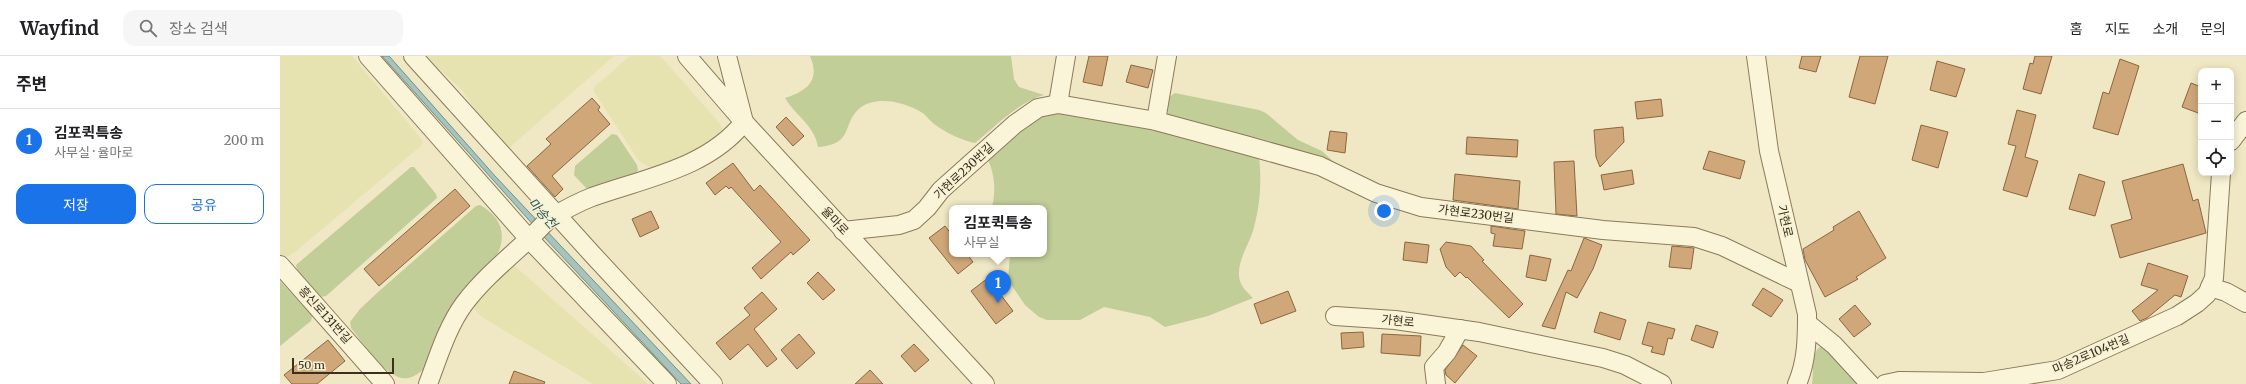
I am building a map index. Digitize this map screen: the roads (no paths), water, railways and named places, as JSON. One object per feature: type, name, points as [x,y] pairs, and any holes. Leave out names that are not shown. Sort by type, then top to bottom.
[{"type":"street","points":[[368,56],[529,239],[667,384]]},
{"type":"street","points":[[414,56],[555,216],[713,384]]},
{"type":"street","name":"율마로","points":[[687,56],[744,122],[843,231],[985,384]]},
{"type":"street","points":[[426,383],[452,323],[464,304],[509,255],[555,216],[592,198],[650,178],[710,153],[732,137],[744,122],[727,56]]},
{"type":"street","points":[[1058,104],[1066,56]]},
{"type":"street","points":[[1156,121],[1167,56]]},
{"type":"street","name":"가현로","points":[[1756,56],[1768,150],[1807,314],[1808,340],[1803,370],[1797,384]]},
{"type":"street","name":"가현로230번길","points":[[843,231],[899,226],[914,220],[927,208],[941,190],[1015,124],[1038,108],[1058,104],[1156,121],[1320,166],[1376,193],[1421,207],[1602,230],[1694,237],[1722,246],[1799,283]]},
{"type":"street","points":[[2232,140],[2246,121]]},
{"type":"street","name":"마송2로104번길","points":[[1885,384],[1899,380],[1984,382],[2058,370],[2177,316],[2197,304],[2207,294],[2214,278],[2221,176]]},
{"type":"street","name":"흥신로131번길","points":[[280,265],[385,384]]},
{"type":"street","points":[[2210,287],[2226,292],[2246,303]]},
{"type":"street","name":"가현로","points":[[1335,316],[1395,320],[1460,329],[1603,358],[1625,365],[1662,384]]},
{"type":"street","points":[[1807,323],[1834,345],[1870,384]]},
{"type":"street","points":[[1436,384],[1434,367],[1447,352],[1460,329]]},
{"type":"water","points":[[382,56],[389,56],[495,176],[691,384],[681,384],[545,238]]},
{"type":"place","name":"김포퀵특송","points":[[998,303]]},
{"type":"water label","name":"마송천","points":[[543,213]]}]
